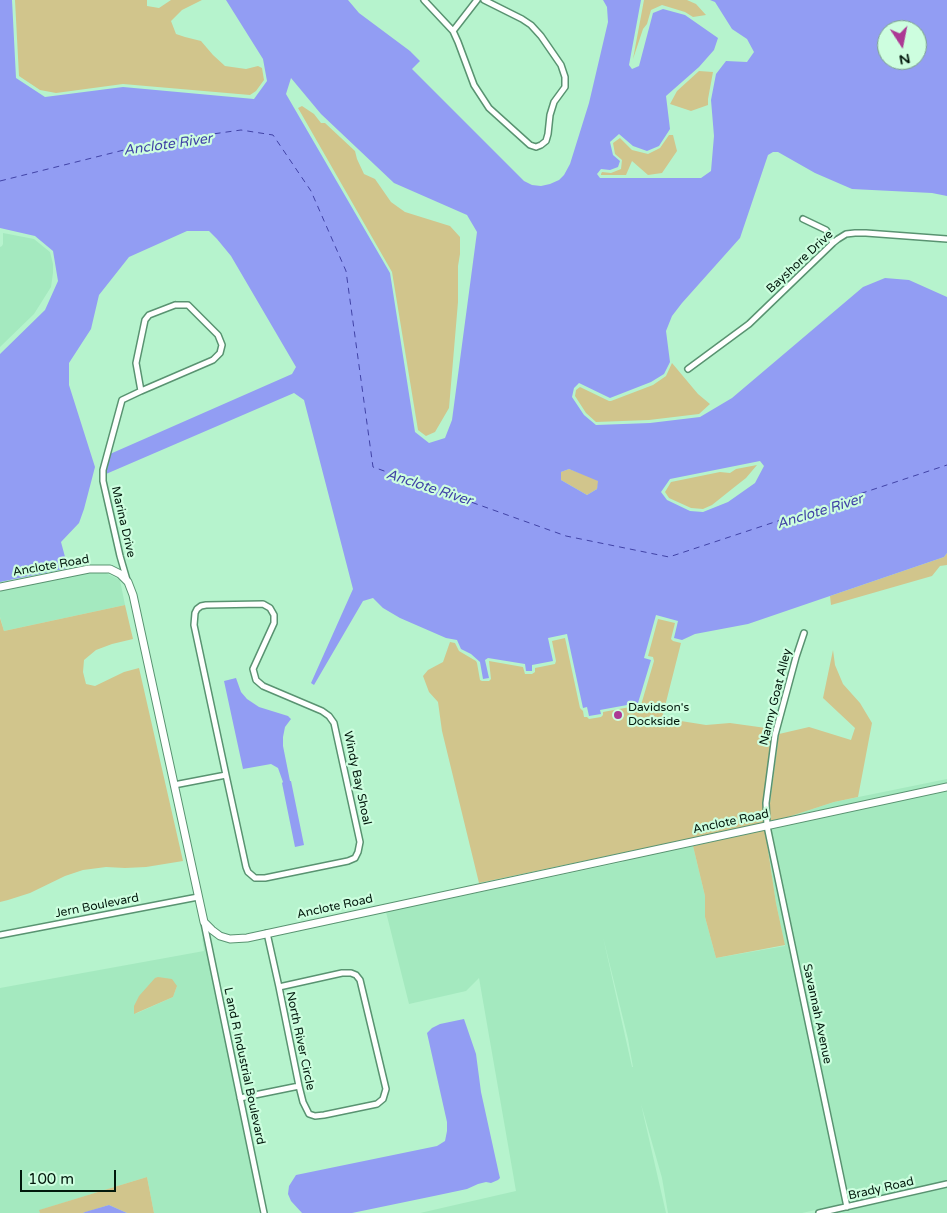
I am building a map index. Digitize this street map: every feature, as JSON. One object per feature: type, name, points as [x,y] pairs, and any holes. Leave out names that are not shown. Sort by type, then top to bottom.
[{"type":"street","points":[[424,0],[453,31],[474,85],[489,108],[530,145],[541,146],[546,141],[554,102],[564,87],[565,77],[561,65],[531,25],[484,0]]},
{"type":"street","points":[[453,31],[477,0]]},
{"type":"street","points":[[803,219],[826,230],[833,243]]},
{"type":"street","name":"Bayshore Drive","points":[[688,369],[749,324],[838,238],[854,233],[947,239]]},
{"type":"street","name":"Marina Drive","points":[[128,582],[120,556],[103,481],[103,470],[122,400],[213,360],[220,353],[222,345],[218,335],[188,305],[175,305],[149,315],[145,320],[136,363],[141,391]]},
{"type":"street","name":"Anclote Road","points":[[0,587],[89,570],[110,569],[120,574],[128,582]]},
{"type":"street","points":[[128,582],[133,595],[204,922]]},
{"type":"street","name":"Windy Bay Shoal","points":[[263,604],[270,608],[274,615],[274,623],[253,669],[256,680],[263,686],[318,708],[329,716],[334,723],[360,842],[355,858],[266,878],[254,878],[246,867],[226,774],[194,625],[195,614],[201,606],[206,605],[263,604]]},
{"type":"street","name":"Nanny Goat Alley","points":[[767,826],[766,803],[775,735],[804,633]]},
{"type":"street","points":[[174,785],[226,774]]},
{"type":"street","name":"Anclote Road","points":[[204,922],[220,936],[230,939],[247,938],[947,787]]},
{"type":"street","name":"Savannah Avenue","points":[[767,826],[847,1207]]},
{"type":"street","name":"Jern Boulevard","points":[[0,935],[198,897]]},
{"type":"street","name":"L and R Industrial Boulevard","points":[[204,922],[264,1213]]},
{"type":"street","name":"North River Circle","points":[[267,933],[299,1086],[309,1114],[315,1116],[324,1115],[378,1104],[383,1099],[386,1089],[362,987],[356,975],[342,973],[279,986]]},
{"type":"street","points":[[240,1098],[299,1086]]},
{"type":"street","name":"Brady Road","points":[[819,1213],[947,1184]]},
{"type":"shaded area","points":[[15,0],[147,0],[147,6],[159,8],[171,0],[202,0],[182,10],[171,21],[176,34],[201,41],[225,66],[246,69],[258,66],[262,68],[264,80],[256,91],[250,95],[123,84],[56,93],[40,90],[19,76]]},
{"type":"shaded area","points":[[644,0],[687,0],[696,4],[706,15],[693,17],[685,12],[662,5],[651,10],[633,59]]},
{"type":"shaded area","points":[[699,71],[713,72],[708,105],[691,111],[670,104],[677,91]]},
{"type":"shaded area","points":[[302,106],[314,114],[321,123],[325,123],[355,151],[364,174],[375,179],[391,202],[405,212],[450,226],[460,237],[458,302],[449,408],[435,432],[426,436],[418,430],[392,272],[298,108]]},
{"type":"shaded area","points":[[669,135],[673,135],[677,151],[662,173],[648,175],[632,161],[626,175],[601,175],[602,172],[611,173],[621,169],[622,160],[615,154],[613,143],[620,138],[632,150],[648,154],[660,148]]},
{"type":"shaded area","points":[[3,233],[34,239],[50,252],[53,273],[51,287],[34,314],[0,347],[0,247],[3,244]]},
{"type":"shaded area","points":[[672,363],[698,394],[710,404],[699,414],[649,420],[596,422],[586,413],[575,396],[576,390],[580,387],[611,401],[653,385],[666,376]]},
{"type":"shaded area","points":[[757,465],[746,478],[712,505],[703,509],[691,508],[669,498],[665,492],[671,482],[720,472],[730,473],[736,469]]},
{"type":"shaded area","points":[[569,469],[599,480],[597,489],[587,495],[561,480],[561,472]]},
{"type":"shaded area","points":[[947,553],[947,565],[940,566],[932,576],[831,605],[830,596],[944,557]]},
{"type":"shaded area","points":[[89,573],[106,573],[120,580],[125,605],[4,631],[0,617],[0,591]]},
{"type":"shaded area","points":[[125,605],[133,639],[96,650],[84,660],[83,672],[86,684],[95,686],[124,672],[139,668],[183,861],[146,867],[106,867],[83,870],[65,876],[30,893],[0,902],[0,618],[4,631]]},
{"type":"shaded area","points":[[658,619],[675,623],[671,639],[681,643],[662,718],[706,725],[730,723],[766,728],[772,731],[763,802],[764,823],[479,883],[442,731],[438,702],[429,692],[423,676],[428,670],[443,662],[450,642],[455,643],[459,651],[476,661],[480,680],[482,681],[489,681],[491,679],[489,661],[523,667],[525,674],[532,674],[535,672],[535,668],[555,664],[552,641],[565,638],[580,708],[583,711],[584,717],[589,719],[601,717],[603,712],[641,705],[654,661],[653,657],[648,656]]},
{"type":"shaded area","points":[[833,650],[835,665],[843,684],[860,703],[872,723],[858,797],[770,821],[770,803],[779,734],[809,727],[851,740],[855,728],[823,698]]},
{"type":"shaded area","points":[[947,779],[947,783],[788,817],[834,802]]},
{"type":"shaded area","points":[[947,791],[947,1181],[850,1202],[771,829]]},
{"type":"shaded area","points":[[765,830],[843,1204],[802,1213],[668,1213],[662,1178],[641,1104],[666,1213],[420,1213],[516,1191],[479,978],[466,991],[409,1004],[386,912],[693,846],[705,896],[705,917],[716,958],[785,946],[776,903]],"holes":[[[603,937],[628,1039],[633,1067]]]},
{"type":"shaded area","points":[[765,830],[776,903],[785,945],[716,958],[705,917],[705,896],[693,846]]},
{"type":"shaded area","points":[[202,937],[259,1213],[154,1213],[147,1177],[40,1210],[40,1213],[0,1213],[0,988],[204,951]],"holes":[[[177,986],[173,997],[135,1014]]]},
{"type":"shaded area","points":[[158,977],[172,979],[177,986],[173,997],[134,1014],[134,1006],[139,996]]},
{"type":"shaded area","points":[[147,1177],[154,1213],[127,1213],[109,1205],[83,1213],[40,1213],[39,1210]]},
{"type":"shaded area","points":[[947,1188],[947,1213],[836,1213]]},
{"type":"water","name":"Anclote River","points":[[0,0],[12,0],[16,78],[45,97],[123,87],[254,99],[267,81],[263,59],[226,0],[348,0],[359,13],[410,51],[420,61],[412,69],[524,181],[532,185],[541,186],[559,180],[570,164],[589,103],[608,22],[607,7],[603,0],[641,0],[629,65],[632,69],[639,66],[653,13],[663,9],[685,15],[718,38],[714,50],[699,67],[666,96],[670,129],[659,146],[647,151],[633,146],[619,134],[610,142],[613,155],[620,161],[618,167],[610,170],[601,169],[597,174],[600,178],[701,178],[711,171],[714,136],[711,100],[716,74],[726,61],[747,62],[754,52],[747,39],[732,29],[715,2],[710,0],[947,0],[947,196],[932,193],[852,189],[815,173],[778,152],[773,152],[768,155],[740,238],[672,316],[666,331],[670,362],[664,374],[651,382],[610,398],[579,383],[574,388],[572,397],[584,415],[596,425],[650,423],[700,417],[732,398],[863,287],[885,278],[909,280],[947,297],[947,553],[944,557],[748,624],[695,634],[682,640],[674,638],[678,621],[656,615],[644,658],[651,660],[638,703],[600,710],[601,714],[589,716],[587,707],[583,708],[567,634],[548,638],[553,661],[532,665],[532,671],[526,671],[525,664],[488,658],[485,660],[489,678],[483,679],[480,662],[471,654],[461,649],[457,640],[446,638],[400,618],[383,608],[373,598],[363,601],[314,685],[311,683],[353,589],[304,400],[294,393],[106,474],[110,454],[292,374],[296,367],[231,256],[209,231],[187,231],[129,257],[99,295],[91,329],[69,363],[69,385],[95,467],[79,523],[61,542],[68,568],[0,582],[0,354],[45,310],[58,281],[53,251],[35,236],[0,228]],"holes":[[[291,78],[321,114],[394,183],[467,215],[477,232],[452,420],[445,438],[429,443],[415,432],[390,273],[286,94]],[[760,461],[764,466],[755,483],[728,502],[703,512],[690,511],[667,500],[661,492],[670,479]],[[569,469],[598,481],[597,489],[587,495],[561,480],[561,472]]]},
{"type":"water","points":[[236,678],[241,692],[247,699],[259,707],[288,716],[291,719],[285,727],[283,746],[304,845],[295,847],[283,782],[278,768],[271,764],[243,769],[224,681]]},
{"type":"water","points":[[464,1019],[476,1054],[481,1092],[500,1178],[491,1183],[478,1184],[467,1189],[352,1213],[302,1213],[291,1201],[288,1194],[289,1186],[296,1175],[437,1146],[445,1141],[447,1122],[427,1033],[440,1024]]},
{"type":"water","points":[[109,1205],[127,1213],[83,1213],[85,1212]]},
{"type":"ferry route","points":[[0,181],[156,142],[241,130],[273,135],[311,191],[346,271],[373,467],[566,536],[669,557],[947,465]]},
{"type":"place","name":"Davidson's Dockside","points":[[618,715]]}]
